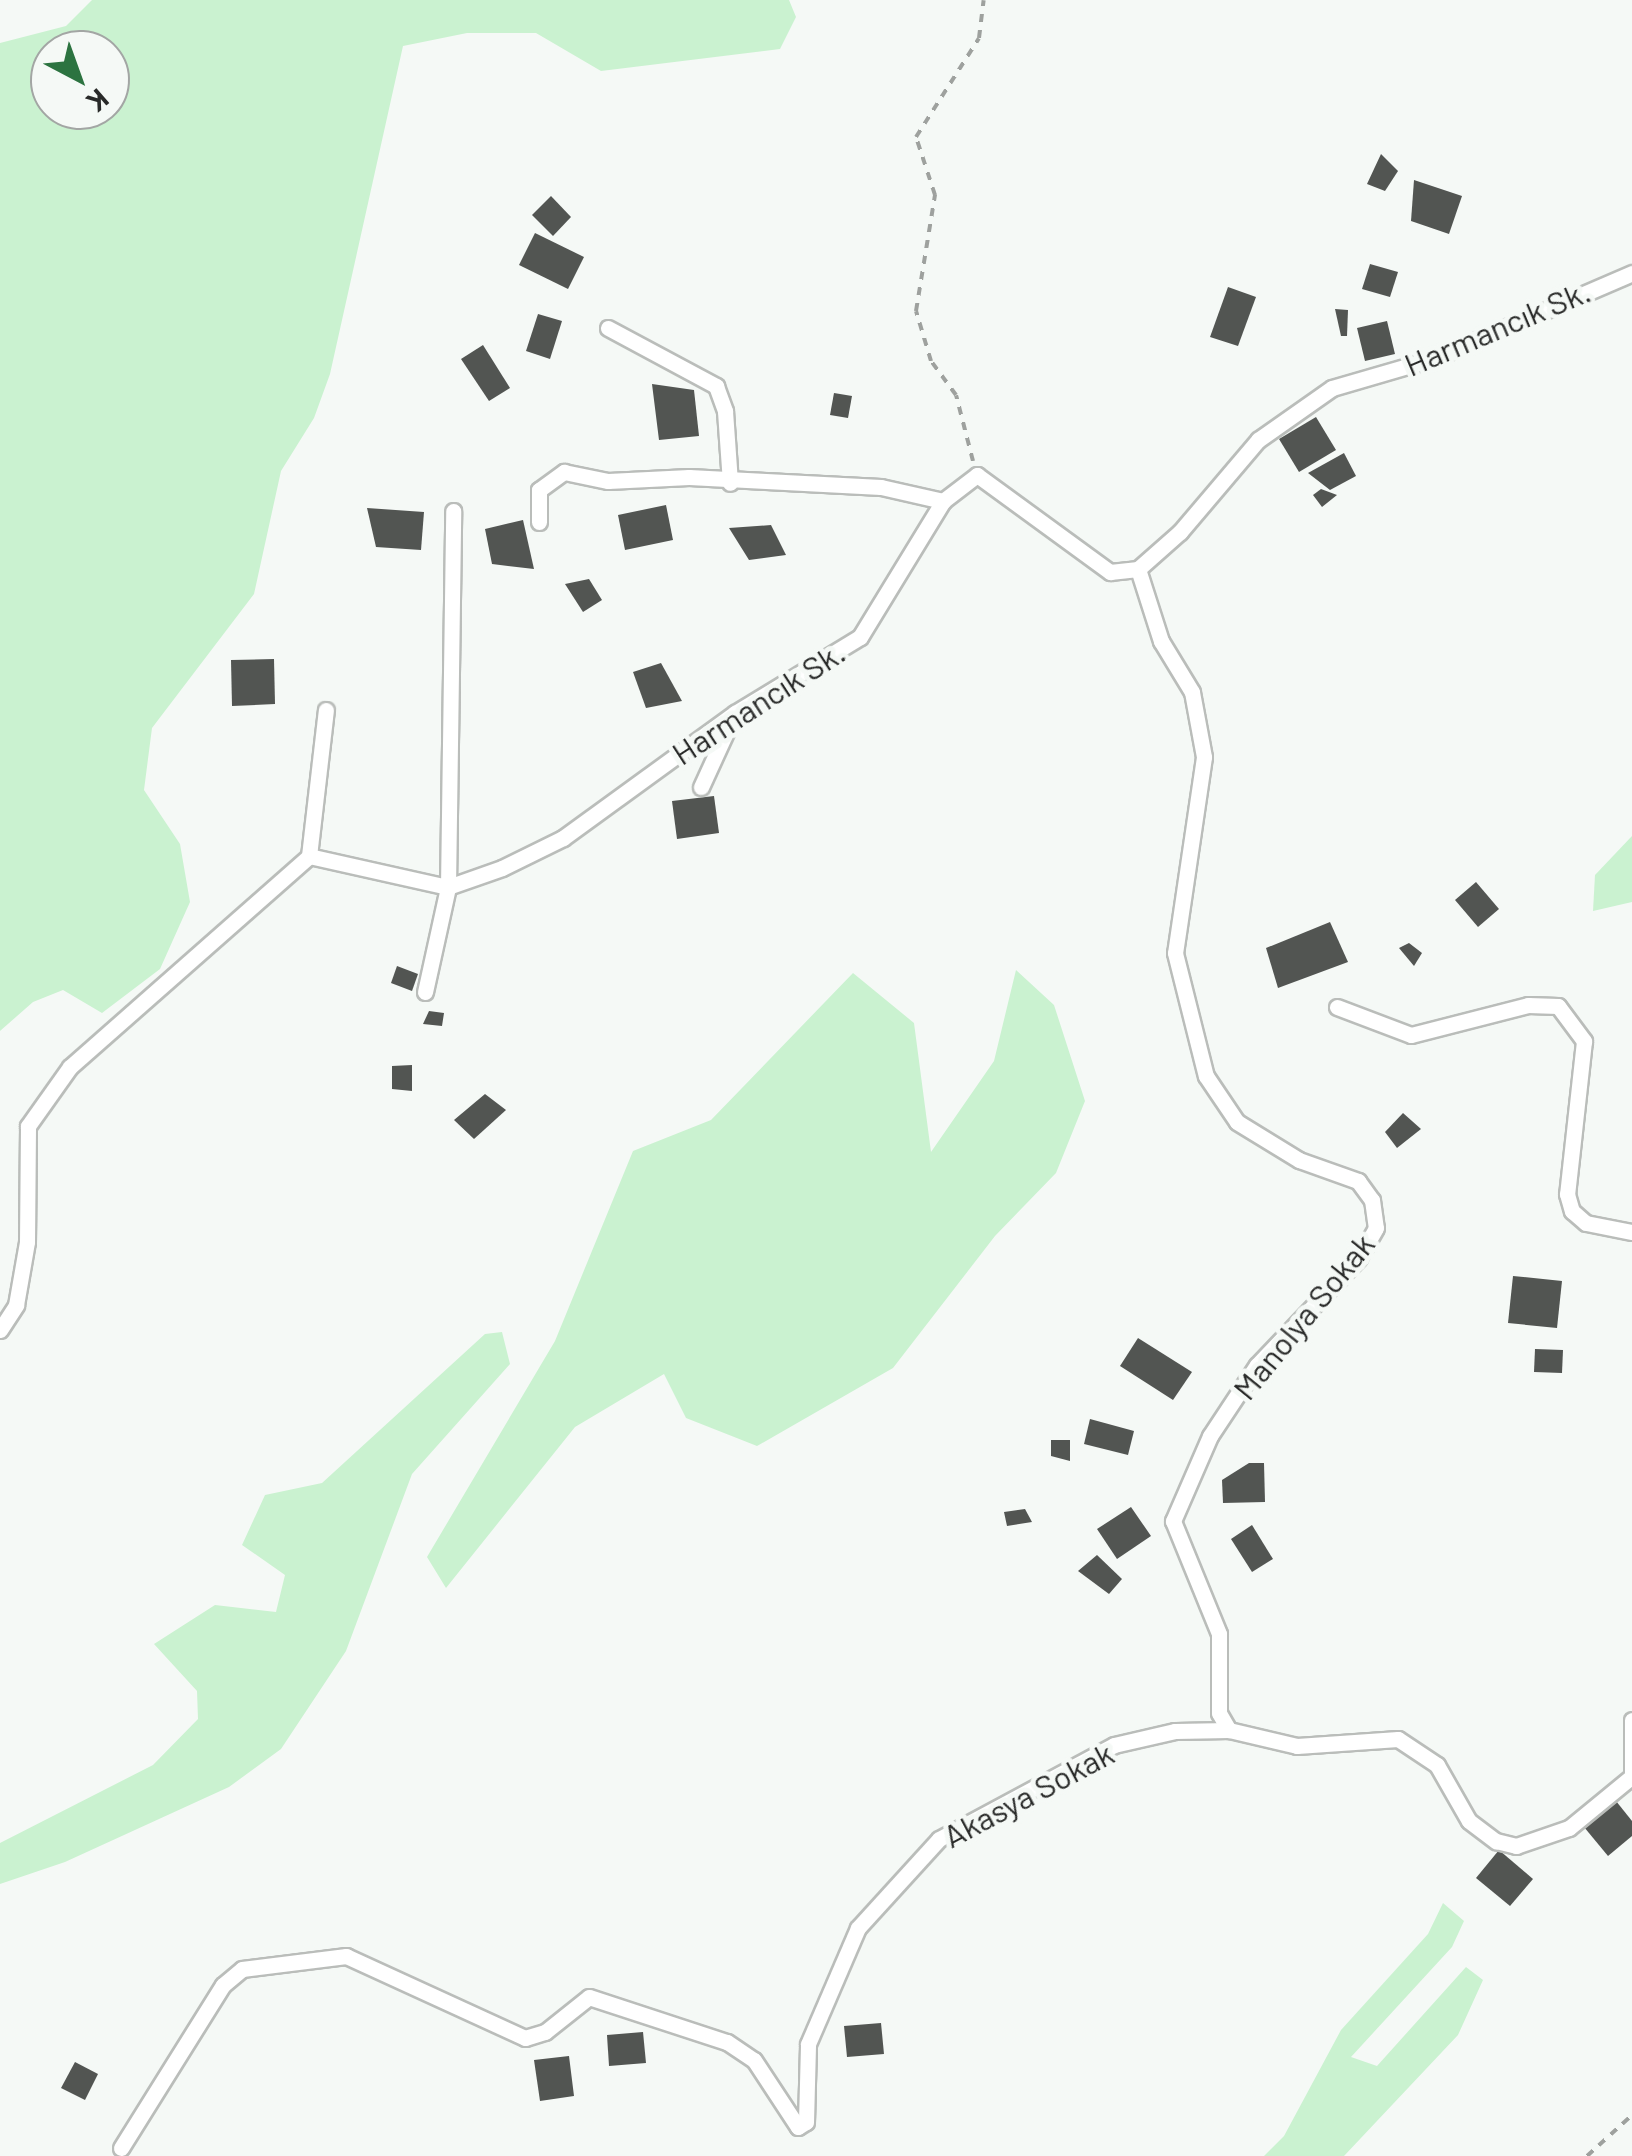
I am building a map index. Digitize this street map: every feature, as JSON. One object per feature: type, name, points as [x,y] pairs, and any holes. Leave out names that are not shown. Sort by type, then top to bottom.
[{"type":"street","name":"Harmancık Sk.","points":[[1138,570],[1180,532],[1258,440],[1332,388],[1435,358],[1632,274]]},
{"type":"street","points":[[608,328],[716,386],[724,410],[730,483]]},
{"type":"street","points":[[539,522],[539,490],[564,472],[608,481],[690,477],[730,483],[881,487],[944,501]]},
{"type":"street","name":"Harmancık Sk.","points":[[448,887],[563,838],[734,713],[860,637],[944,501],[977,475]]},
{"type":"street","points":[[977,475],[1110,572],[1138,570]]},
{"type":"street","points":[[425,992],[448,887],[454,511]]},
{"type":"street","name":"Manolya Sokak","points":[[1138,570],[1161,641],[1192,692],[1204,757],[1175,953],[1206,1076],[1237,1122],[1300,1160],[1358,1181],[1372,1200],[1376,1228],[1359,1258],[1257,1364],[1210,1436],[1173,1521],[1218,1634],[1219,1713],[1228,1730]]},
{"type":"street","points":[[0,1330],[16,1305],[27,1242],[28,1126],[70,1067],[309,856],[326,710]]},
{"type":"street","points":[[701,786],[734,713]]},
{"type":"street","points":[[309,856],[448,887]]},
{"type":"street","points":[[1337,1007],[1411,1035],[1528,1006],[1558,1006],[1584,1041],[1567,1194],[1572,1210],[1586,1224],[1632,1232]]},
{"type":"street","points":[[1631,1778],[1632,1720]]},
{"type":"street","name":"Akasya Sokak","points":[[121,2148],[222,1985],[242,1969],[346,1956],[525,2038],[545,2032],[589,1996],[728,2042],[754,2060],[798,2127],[806,2122],[808,2044],[858,1928],[919,1856],[1114,1745],[1175,1731],[1228,1730],[1297,1746],[1398,1739],[1414,1745],[1437,1765],[1468,1820],[1496,1841],[1516,1846],[1569,1828],[1631,1778]]},
{"type":"path","points":[[977,475],[956,395],[931,360],[916,311],[935,194],[916,137],[979,38],[984,0]]},
{"type":"path","points":[[1588,2156],[1632,2116]]},
{"type":"green space","points":[[92,0],[789,0],[796,17],[780,49],[601,71],[536,33],[467,33],[403,46],[330,374],[314,418],[281,471],[254,594],[152,728],[144,790],[180,844],[190,902],[160,969],[102,1013],[63,990],[33,1002],[0,1031],[0,43],[30,35],[30,130],[130,130],[130,30],[50,30],[66,26]]},
{"type":"green space","points":[[1632,836],[1632,902],[1593,911],[1595,875]]},
{"type":"green space","points":[[1016,970],[1054,1005],[1085,1101],[1056,1173],[995,1236],[893,1368],[757,1446],[686,1418],[664,1374],[575,1427],[446,1588],[427,1557],[555,1341],[633,1151],[711,1120],[853,973],[914,1023],[931,1152],[994,1061]]},
{"type":"green space","points":[[502,1332],[510,1364],[412,1474],[346,1651],[281,1749],[229,1787],[65,1862],[0,1884],[0,1843],[153,1765],[198,1719],[197,1691],[154,1644],[215,1605],[276,1612],[285,1575],[242,1545],[265,1495],[322,1483],[485,1334]]},
{"type":"green space","points":[[1443,1903],[1464,1921],[1452,1947],[1351,2057],[1377,2066],[1466,1967],[1483,1980],[1458,2035],[1344,2156],[1264,2156],[1284,2136],[1341,2030],[1428,1934]]},
{"type":"building","points":[[1381,154],[1398,171],[1385,191],[1367,184]]},
{"type":"building","points":[[1414,180],[1462,196],[1449,234],[1411,221]]},
{"type":"building","points":[[551,196],[571,217],[553,236],[532,215]]},
{"type":"building","points":[[535,233],[584,257],[568,289],[519,265]]},
{"type":"building","points":[[1370,264],[1398,272],[1390,297],[1362,289]]},
{"type":"building","points":[[1228,287],[1256,297],[1238,346],[1210,337]]},
{"type":"building","points":[[1335,309],[1348,310],[1347,336],[1341,336]]},
{"type":"building","points":[[538,314],[562,321],[550,359],[526,351]]},
{"type":"building","points":[[1387,321],[1395,354],[1365,361],[1357,328]]},
{"type":"building","points":[[483,345],[510,388],[489,401],[461,359]]},
{"type":"building","points":[[652,384],[694,390],[699,436],[659,440]]},
{"type":"building","points":[[834,393],[852,396],[848,418],[830,415]]},
{"type":"building","points":[[1316,417],[1336,450],[1299,472],[1279,439]]},
{"type":"building","points":[[1344,453],[1356,476],[1330,490],[1308,473]]},
{"type":"building","points":[[1321,489],[1337,495],[1322,507],[1313,495]]},
{"type":"building","points":[[666,505],[673,540],[625,550],[618,515]]},
{"type":"building","points":[[367,508],[424,512],[421,550],[376,547]]},
{"type":"building","points":[[523,520],[534,569],[492,564],[485,529]]},
{"type":"building","points":[[771,525],[786,555],[749,560],[729,528]]},
{"type":"building","points":[[589,579],[602,600],[583,612],[565,584]]},
{"type":"building","points":[[274,659],[275,704],[232,706],[231,660]]},
{"type":"building","points":[[661,663],[682,701],[646,708],[633,672]]},
{"type":"building","points":[[714,796],[719,833],[677,839],[672,801]]},
{"type":"building","points":[[1476,882],[1499,909],[1478,927],[1455,900]]},
{"type":"building","points":[[1330,922],[1348,962],[1278,988],[1266,948]]},
{"type":"building","points":[[1409,943],[1422,953],[1414,966],[1399,948]]},
{"type":"building","points":[[397,966],[418,974],[412,991],[391,983]]},
{"type":"building","points":[[429,1011],[444,1013],[442,1026],[423,1024]]},
{"type":"building","points":[[412,1065],[412,1091],[392,1089],[392,1066]]},
{"type":"building","points":[[485,1094],[506,1110],[474,1139],[454,1120]]},
{"type":"building","points":[[1403,1113],[1421,1129],[1397,1148],[1385,1132]]},
{"type":"building","points":[[1513,1276],[1562,1281],[1557,1328],[1508,1323]]},
{"type":"building","points":[[1138,1338],[1192,1372],[1173,1400],[1120,1366]]},
{"type":"building","points":[[1535,1349],[1563,1350],[1562,1373],[1534,1372]]},
{"type":"building","points":[[1090,1419],[1134,1431],[1128,1455],[1084,1444]]},
{"type":"building","points":[[1051,1440],[1070,1440],[1070,1461],[1051,1456]]},
{"type":"building","points":[[1249,1463],[1264,1463],[1265,1502],[1223,1503],[1222,1480]]},
{"type":"building","points":[[1131,1507],[1151,1536],[1117,1559],[1097,1529]]},
{"type":"building","points":[[1025,1509],[1032,1522],[1007,1526],[1004,1512]]},
{"type":"building","points":[[1252,1525],[1273,1559],[1252,1572],[1231,1539]]},
{"type":"building","points":[[1097,1555],[1122,1579],[1109,1594],[1078,1571]]},
{"type":"building","points":[[1616,1801],[1632,1821],[1632,1836],[1608,1856],[1584,1827]]},
{"type":"building","points":[[1499,1850],[1533,1879],[1510,1906],[1476,1878]]},
{"type":"building","points":[[881,2023],[884,2054],[847,2057],[844,2026]]},
{"type":"building","points":[[643,2032],[646,2063],[609,2066],[607,2035]]},
{"type":"building","points":[[569,2056],[574,2096],[540,2101],[534,2060]]},
{"type":"building","points":[[75,2062],[98,2074],[85,2100],[61,2088]]}]
